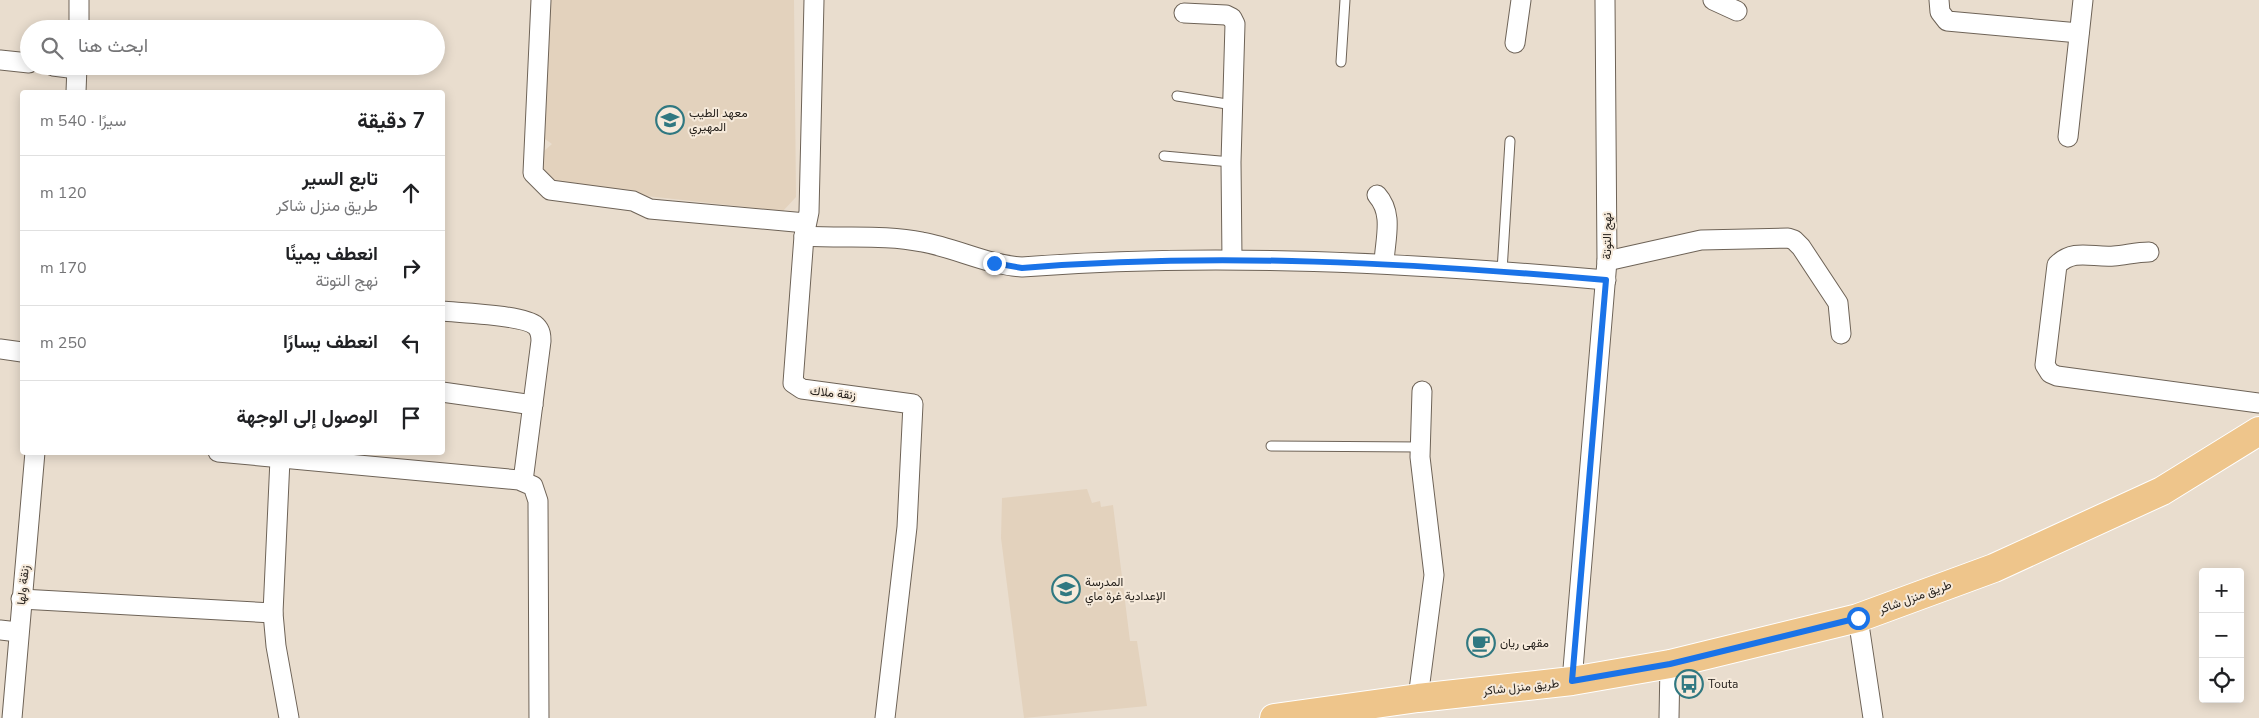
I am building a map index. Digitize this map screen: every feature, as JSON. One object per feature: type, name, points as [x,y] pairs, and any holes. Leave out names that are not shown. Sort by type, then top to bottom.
[{"type":"main road","name":"طريق منزل شاكر","points":[[1274,718],[1418,698],[1572,681],[1670,664],[1858,618],[1994,568],[2162,491],[2259,431]]},
{"type":"street","points":[[79,20],[80,0]]},
{"type":"street","points":[[541,0],[533,173],[550,190],[633,201],[650,210],[805,230],[921,241],[994,263],[1022,268],[1232,259],[1384,263],[1502,271],[1606,271],[1701,240],[1788,238],[1794,240],[1801,247],[1838,303],[1841,334]]},
{"type":"street","name":"زنقة ملاك","points":[[814,0],[809,212],[805,230],[793,383],[802,389],[912,404],[907,527],[885,718]]},
{"type":"street","points":[[1515,43],[1521,0]]},
{"type":"street","name":"نهج التوتة","points":[[1572,681],[1606,271],[1605,0]]},
{"type":"street","points":[[1713,0],[1737,11]]},
{"type":"street","points":[[1939,0],[1940,12],[1947,21],[2079,33]]},
{"type":"street","points":[[2068,137],[2083,0]]},
{"type":"street","points":[[1184,13],[1226,15],[1234,20],[1231,162],[1232,259]]},
{"type":"street","points":[[0,60],[20,62]]},
{"type":"street","points":[[76,90],[77,75]]},
{"type":"street","points":[[1377,195],[1385,204],[1387,214],[1384,263]]},
{"type":"street","points":[[2150,252],[2128,252],[2114,256],[2076,254],[2063,258],[2057,265],[2045,365],[2050,373],[2057,376],[2259,403]]},
{"type":"street","points":[[445,311],[514,318],[535,325],[539,330],[541,341],[523,481]]},
{"type":"street","points":[[0,349],[20,352]]},
{"type":"street","points":[[1418,698],[1434,576],[1420,447],[1422,390]]},
{"type":"street","points":[[445,392],[532,405]]},
{"type":"street","name":"زنقة ولها","points":[[12,718],[9,631],[22,599],[36,455]]},
{"type":"street","points":[[245,455],[523,481],[533,486],[538,495],[539,718]]},
{"type":"street","points":[[280,459],[273,613],[276,646],[289,718]]},
{"type":"street","points":[[22,599],[273,613]]},
{"type":"street","points":[[1858,618],[1874,718]]},
{"type":"street","points":[[1669,718],[1670,664]]},
{"type":"lane","points":[[1342,62],[1346,0]]},
{"type":"lane","points":[[1177,96],[1233,105]]},
{"type":"lane","points":[[1502,271],[1510,141]]},
{"type":"lane","points":[[1164,156],[1231,162]]},
{"type":"lane","points":[[1271,446],[1420,447]]},
{"type":"shaded area","name":"معهد الطيب المهيري","points":[[549,0],[794,0],[796,197],[783,211],[556,186],[543,172],[544,151],[552,144],[545,139]]},
{"type":"shaded area","name":"المدرسة الإعدادية غرة ماي","points":[[1087,489],[1092,503],[1100,501],[1101,507],[1113,505],[1130,641],[1137,641],[1147,706],[1024,718],[1001,538],[1002,498]]},
{"type":"place","name":"معهد الطيب المهيري","points":[[670,120]]},
{"type":"place","name":"المدرسة الإعدادية غرة ماي","points":[[1066,589]]},
{"type":"place","name":"مقهى ريان","points":[[1481,643]]},
{"type":"place","name":"Touta","points":[[1689,684]]},
{"type":"route","points":[[994,263],[1022,268],[1049,265],[1232,259],[1384,263],[1606,280],[1572,681],[1670,664],[1858,618]]}]
